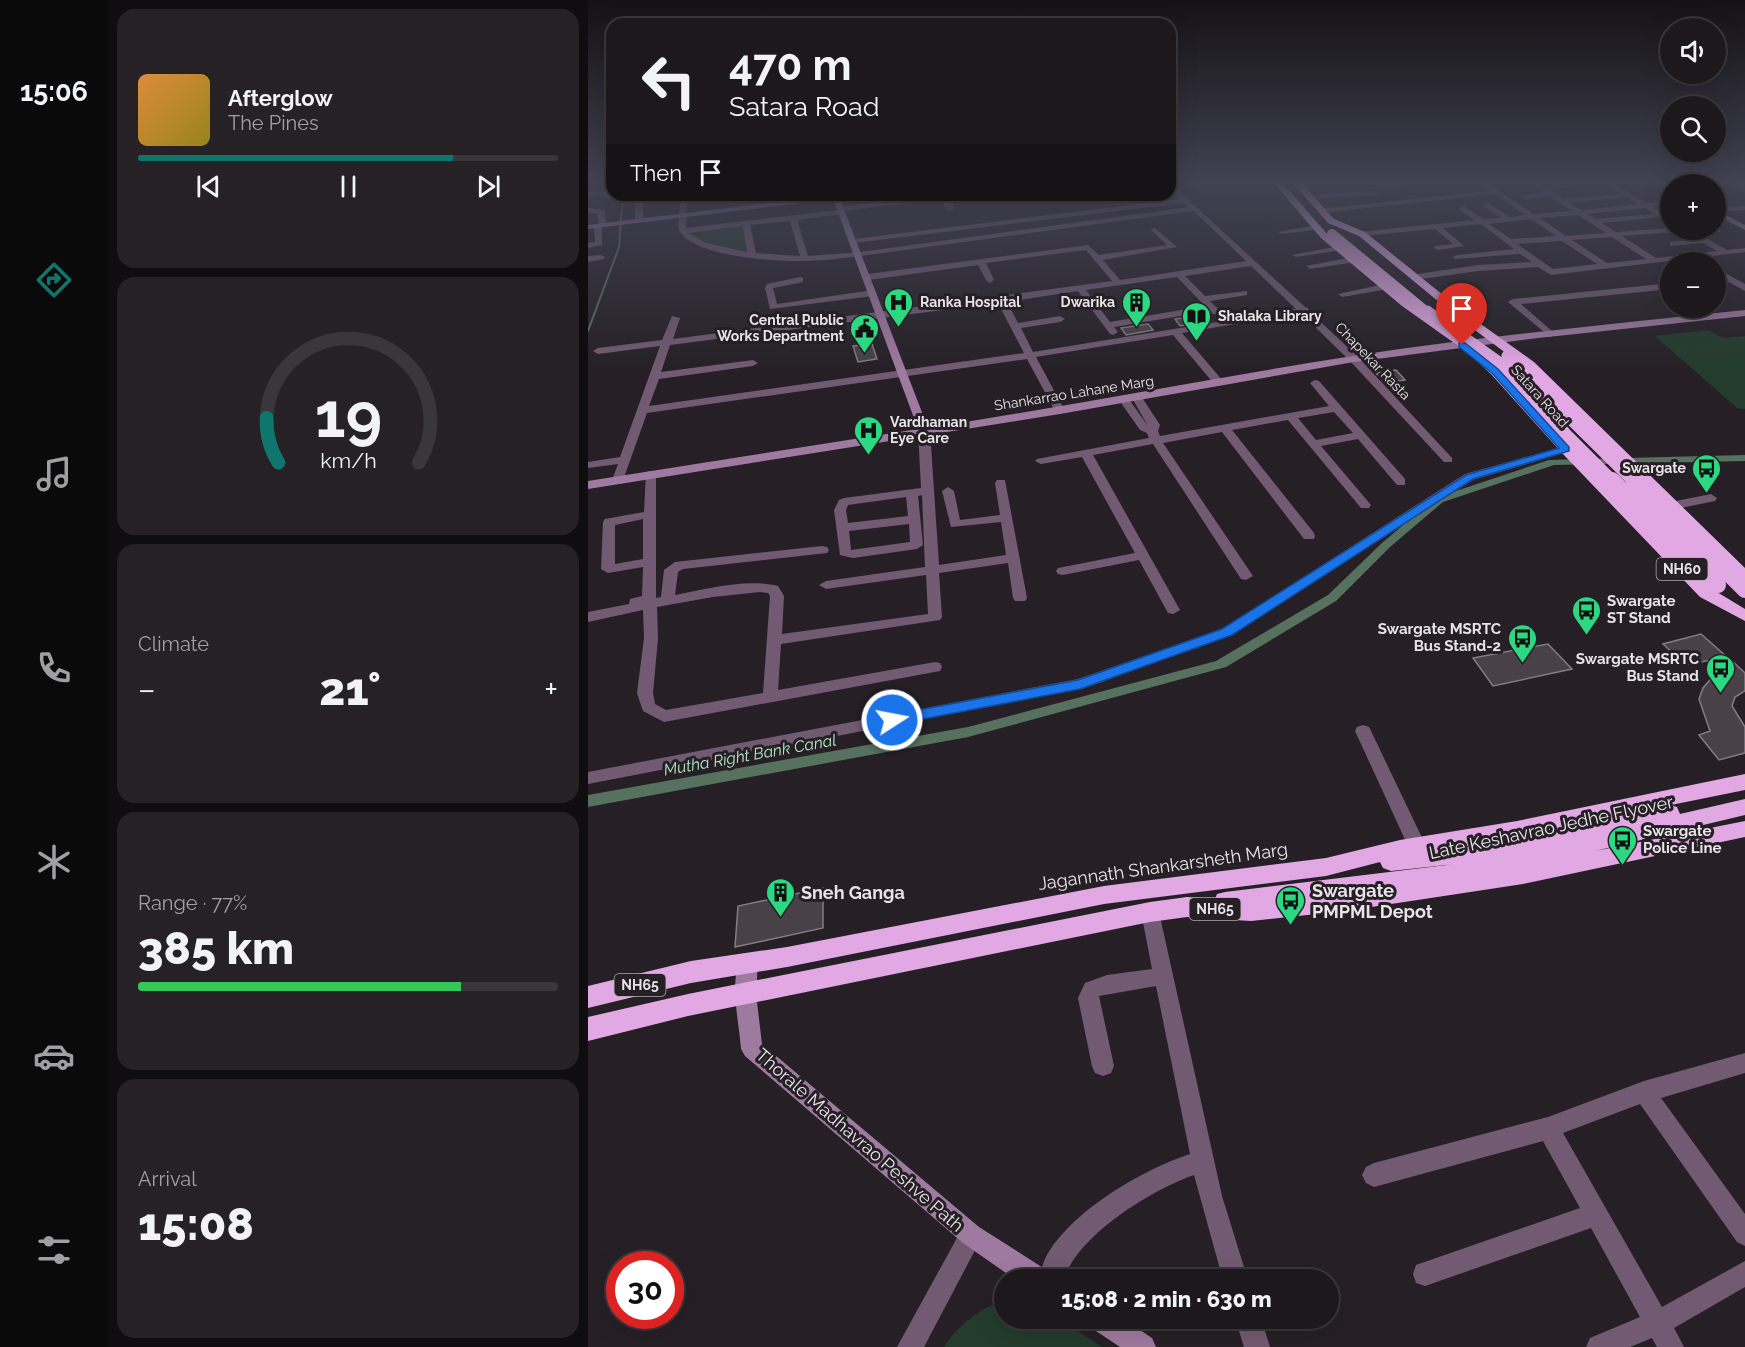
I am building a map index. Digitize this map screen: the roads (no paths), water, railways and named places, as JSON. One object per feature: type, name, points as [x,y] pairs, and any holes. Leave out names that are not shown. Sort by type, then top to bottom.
[{"type":"highway","name":"Satara Road","points":[[1335,245],[1385,287],[1495,371],[1588,473],[1706,593],[1744,616]]},
{"type":"highway","points":[[1354,245],[1438,321],[1503,366],[1565,434],[1718,585],[1744,616]]},
{"type":"highway","points":[[1363,245],[1449,314],[1512,359],[1745,590]]},
{"type":"highway","name":"Satara Road","points":[[1375,245],[1460,314],[1530,365],[1745,577]]},
{"type":"highway","points":[[1675,507],[1745,562]]},
{"type":"highway","name":"Jagannath Shankarsheth Marg","points":[[588,997],[691,972],[1104,895],[1326,867],[1417,846],[1529,827],[1745,782]]},
{"type":"highway","points":[[1326,867],[1399,862],[1462,854],[1745,798]]},
{"type":"highway","name":"Late Keshavrao Jedhe Flyover","points":[[1187,907],[1447,874],[1518,861],[1745,807]]},
{"type":"highway","name":"NH65","points":[[588,1029],[688,1005],[1150,912],[1187,907],[1251,911],[1357,901],[1523,875],[1745,829]]},
{"type":"main road","points":[[856,245],[880,317],[924,430]]},
{"type":"main road","points":[[1501,342],[1550,334],[1745,313]]},
{"type":"main road","points":[[1501,342],[1745,319]]},
{"type":"main road","name":"Shankarrao Lahane Marg","points":[[588,485],[924,430],[1060,411],[1354,359],[1501,342]]},
{"type":"main road","name":"Thorale Madhavrao Peshve Path","points":[[748,963],[746,994],[752,1049],[971,1235],[1022,1269]]},
{"type":"main road","points":[[1116,1329],[1143,1347]]},
{"type":"street","points":[[704,245],[752,255],[805,259],[928,245]]},
{"type":"street","points":[[750,245],[752,255]]},
{"type":"street","points":[[801,245],[805,259]]},
{"type":"street","points":[[1097,258],[1173,248],[1170,245]]},
{"type":"street","name":"Chapekar Rasta","points":[[1234,245],[1354,359],[1448,460]]},
{"type":"street","points":[[1438,248],[1459,245]]},
{"type":"street","points":[[1513,245],[1551,272],[1660,259]]},
{"type":"street","points":[[1575,245],[1607,267]]},
{"type":"street","points":[[1631,245],[1654,260]]},
{"type":"street","points":[[1713,245],[1725,252],[1745,249]]},
{"type":"street","points":[[868,277],[1088,247],[1118,283]]},
{"type":"street","points":[[1296,255],[1339,248]]},
{"type":"street","points":[[1457,257],[1522,251]]},
{"type":"street","points":[[1596,259],[1644,253]]},
{"type":"street","points":[[588,259],[601,257]]},
{"type":"street","points":[[1310,266],[1353,260]]},
{"type":"street","points":[[981,262],[990,279]]},
{"type":"street","points":[[1104,267],[1139,262]]},
{"type":"street","points":[[598,351],[880,317],[1253,262]]},
{"type":"street","points":[[1414,277],[1478,268],[1540,264]]},
{"type":"street","points":[[1179,274],[1226,323]]},
{"type":"street","points":[[1726,276],[1745,288]]},
{"type":"street","points":[[1726,280],[1731,279]]},
{"type":"street","points":[[800,280],[770,286],[773,307],[873,293]]},
{"type":"street","points":[[1342,294],[1385,287]]},
{"type":"street","points":[[1550,334],[1512,302],[1660,287]]},
{"type":"street","points":[[1081,289],[1119,340]]},
{"type":"street","points":[[1203,299],[1244,293]]},
{"type":"street","points":[[1001,300],[1060,411]]},
{"type":"street","points":[[1108,325],[1212,308]]},
{"type":"street","points":[[642,410],[1031,355],[1305,310]]},
{"type":"street","points":[[618,480],[668,344],[675,318]]},
{"type":"street","points":[[1014,326],[1060,319]]},
{"type":"street","points":[[1176,331],[1219,383]]},
{"type":"street","points":[[655,376],[753,363]]},
{"type":"street","points":[[1315,383],[1401,482]]},
{"type":"street","points":[[1137,398],[1155,425],[1154,436]]},
{"type":"street","points":[[1124,400],[1144,428],[1154,436],[1246,576]]},
{"type":"street","points":[[1041,461],[1086,453],[1154,436],[1337,408]]},
{"type":"street","points":[[1290,416],[1365,505]]},
{"type":"street","points":[[1224,427],[1309,536]]},
{"type":"street","points":[[775,640],[935,617],[924,430]]},
{"type":"street","points":[[1314,444],[1361,435]]},
{"type":"street","points":[[588,778],[1080,684],[1227,632],[1469,477],[1567,450]]},
{"type":"street","points":[[1086,453],[1173,610]]},
{"type":"street","points":[[588,465],[625,460]]},
{"type":"street","points":[[588,611],[649,599],[650,475]]},
{"type":"street","points":[[1001,483],[1020,598]]},
{"type":"street","points":[[912,493],[917,545],[853,554],[844,552],[840,510],[843,503],[912,493],[927,491]]},
{"type":"street","points":[[948,491],[955,524],[1006,518]]},
{"type":"street","points":[[1653,510],[1711,498]]},
{"type":"street","points":[[650,514],[609,522],[608,569],[650,562]]},
{"type":"street","points":[[842,528],[916,519]]},
{"type":"street","points":[[668,601],[671,570],[680,565],[822,549]]},
{"type":"street","points":[[1063,571],[1142,555]]},
{"type":"street","points":[[826,585],[1012,558]]},
{"type":"street","points":[[588,617],[668,601],[768,587],[777,593],[770,696]]},
{"type":"street","points":[[650,604],[651,638],[645,693],[648,707],[664,716],[675,716],[770,696],[934,667]]},
{"type":"street","points":[[1364,731],[1417,846]]},
{"type":"street","points":[[1150,912],[1210,1196],[1233,1269]]},
{"type":"street","points":[[1103,1066],[1088,998],[1092,989],[1107,984],[1163,976]]},
{"type":"street","points":[[1374,1175],[1548,1128],[1644,1092],[1745,1063]]},
{"type":"street","points":[[1644,1092],[1745,1234]]},
{"type":"street","points":[[1548,1128],[1671,1347]]},
{"type":"street","points":[[1054,1269],[1072,1241],[1104,1213],[1167,1173],[1202,1161]]},
{"type":"street","points":[[1425,1274],[1595,1215]]},
{"type":"street","points":[[910,1347],[971,1235]]},
{"type":"street","points":[[1599,1347],[1659,1323],[1745,1273]]},
{"type":"street","points":[[1251,1329],[1257,1347]]},
{"type":"waterway","points":[[588,331],[619,245]]},
{"type":"waterway","name":"Mutha Right Bank Canal","points":[[588,801],[968,732],[1221,664],[1332,598],[1386,545],[1439,500],[1553,462],[1745,458]]},
{"type":"place","name":"Ranka Hospital","points":[[899,328]]},
{"type":"place","name":"Dwarika","points":[[1136,328]]},
{"type":"place","name":"Shalaka Library","points":[[1197,342]]},
{"type":"place","name":"Central Public Works Department","points":[[865,354]]},
{"type":"place","name":"Vardhaman Eye Care","points":[[869,456]]},
{"type":"place","name":"Swargate","points":[[1707,494]]},
{"type":"place","name":"Swargate ST Stand","points":[[1586,636]]},
{"type":"place","name":"Swargate MSRTC Bus Stand-2","points":[[1522,664]]},
{"type":"place","name":"Swargate MSRTC Bus Stand","points":[[1720,694]]},
{"type":"place","name":"Swargate Police Line","points":[[1622,866]]},
{"type":"place","name":"Sneh Ganga","points":[[780,918]]},
{"type":"place","name":"Swargate PMPML Depot","points":[[1291,926]]}]
